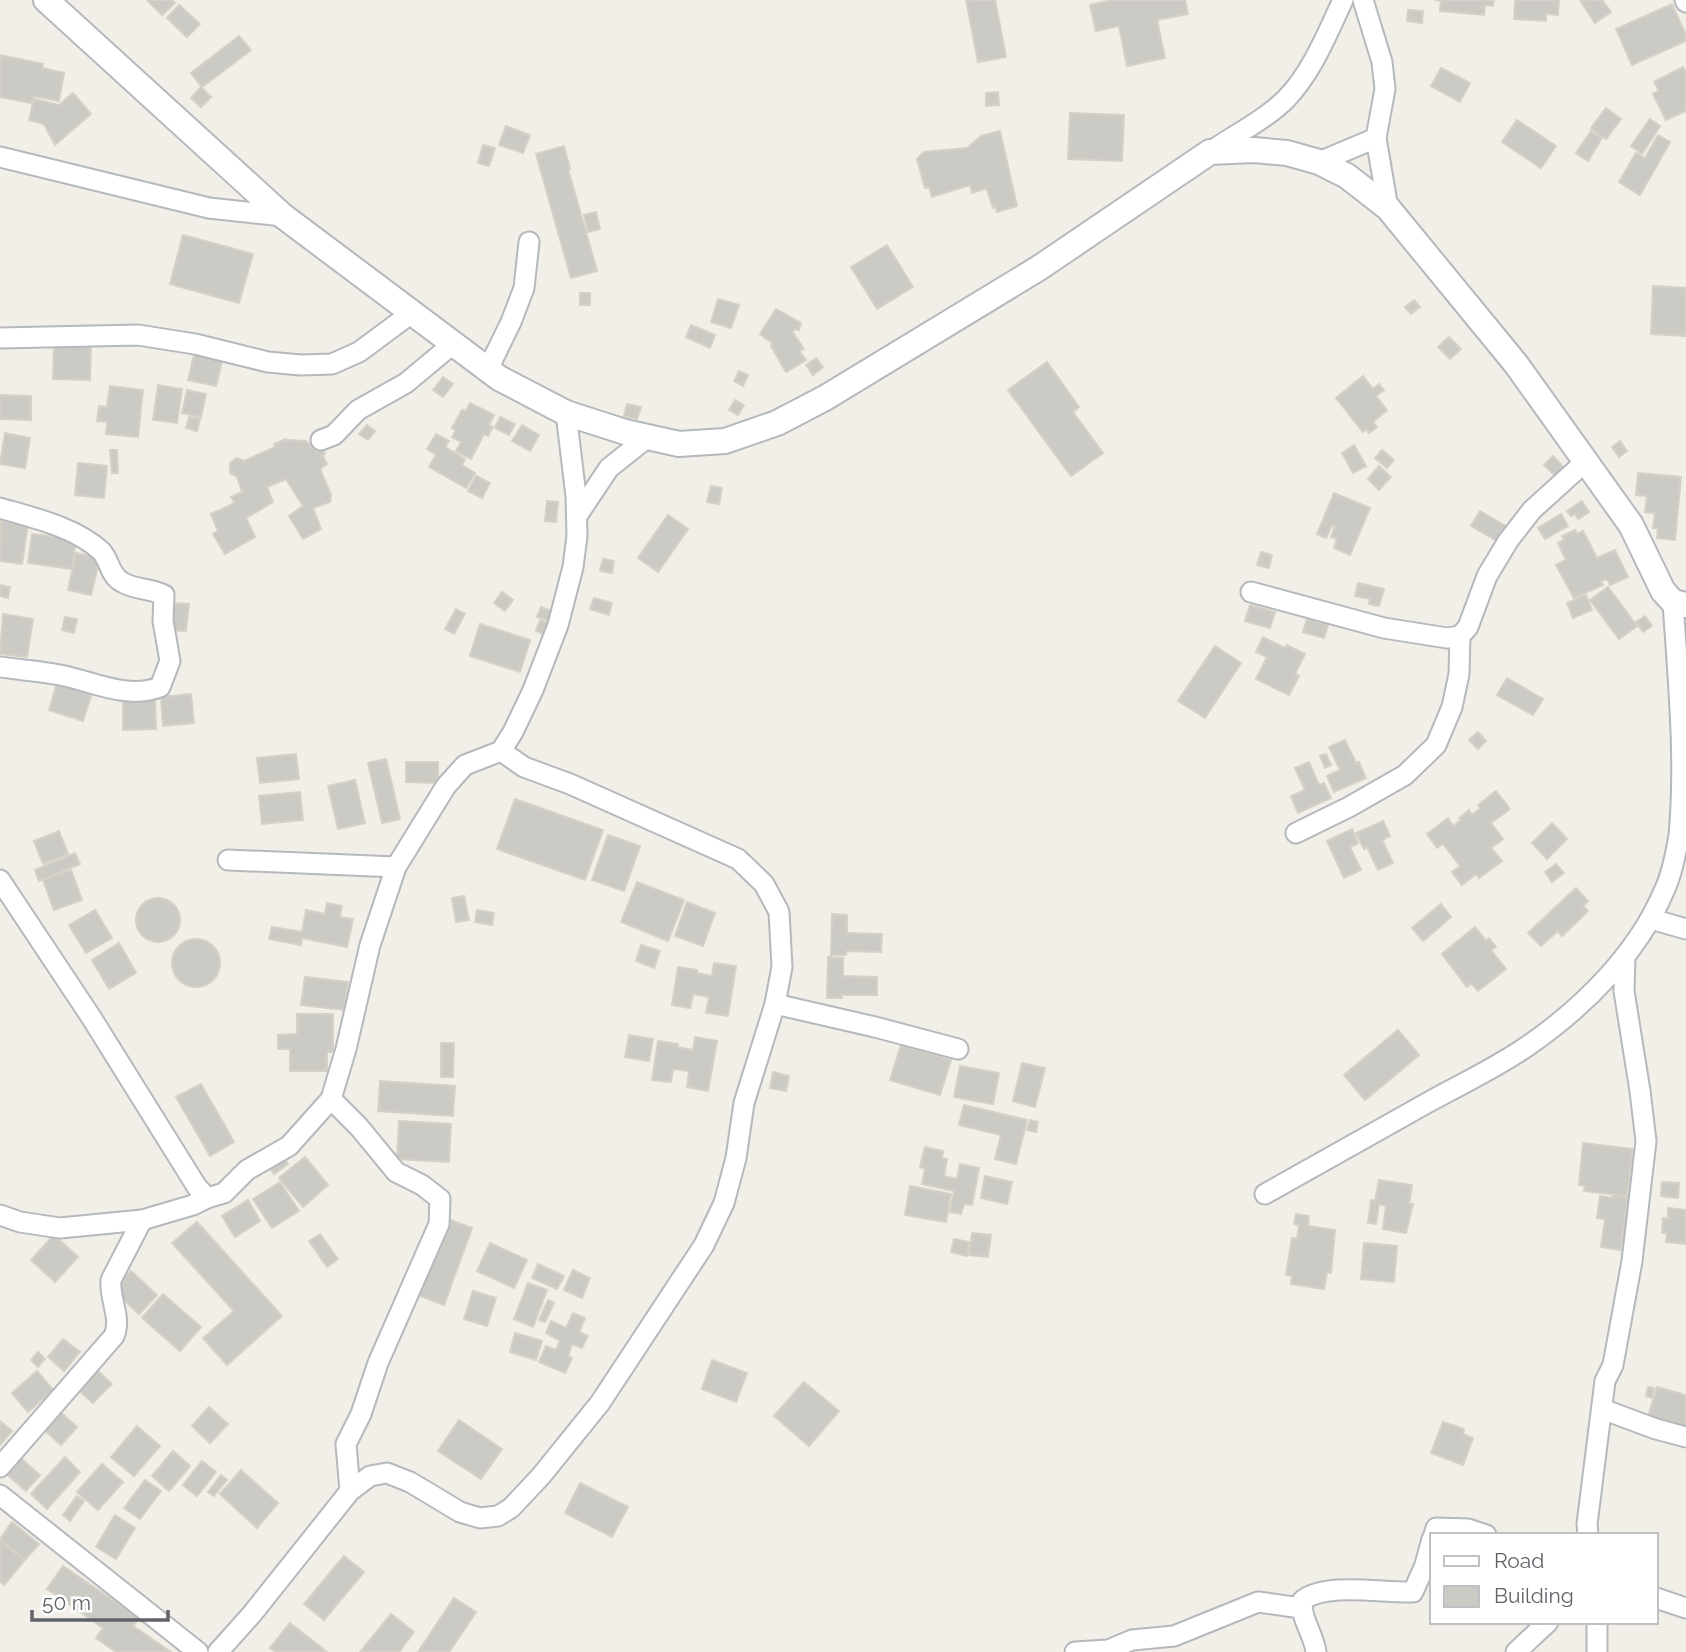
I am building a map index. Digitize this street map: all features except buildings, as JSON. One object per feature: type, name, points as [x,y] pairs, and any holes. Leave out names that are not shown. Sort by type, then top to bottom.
[{"type":"street","points":[[46,0],[283,216],[499,378],[566,413],[679,444],[725,441],[777,423],[825,398],[1039,268],[1284,101],[1299,84],[1343,0]]},
{"type":"street","points":[[1363,0],[1382,62],[1385,89],[1376,138],[1388,208]]},
{"type":"street","points":[[1319,162],[1376,138]]},
{"type":"street","points":[[1210,152],[1276,152],[1319,162],[1346,176],[1388,208],[1516,364],[1631,525],[1663,591],[1679,603],[1683,673],[1685,776],[1680,833],[1666,889],[1651,919],[1625,956],[1576,1007],[1529,1046],[1265,1194]]},
{"type":"street","points":[[0,157],[209,208],[283,216]]},
{"type":"street","points":[[488,369],[524,288],[528,242]]},
{"type":"street","points":[[0,338],[138,335],[195,344],[268,362],[332,364],[359,352],[412,313]]},
{"type":"street","points":[[321,440],[334,435],[358,410],[406,383],[453,343]]},
{"type":"street","points":[[0,1215],[20,1222],[60,1228],[142,1220],[193,1205],[224,1193],[247,1170],[289,1146],[331,1099],[346,1049],[370,946],[396,867],[446,786],[465,765],[501,751],[533,690],[558,625],[573,567],[577,516],[566,413]]},
{"type":"street","points":[[577,516],[609,468],[648,437]]},
{"type":"street","points":[[1251,592],[1384,628],[1447,638],[1460,636],[1468,627],[1487,576],[1508,541],[1532,510],[1585,462]]},
{"type":"street","points":[[0,508],[36,518],[79,536],[103,553],[110,572],[122,583],[164,595],[163,621],[170,661],[160,687],[147,692],[112,689],[60,675],[0,667]]},
{"type":"street","points":[[1296,833],[1405,775],[1436,745],[1451,707],[1459,674],[1460,636]]},
{"type":"street","points":[[218,1652],[252,1614],[350,1490],[370,1476],[387,1473],[410,1482],[460,1512],[480,1518],[498,1516],[512,1508],[600,1403],[704,1245],[724,1203],[736,1158],[744,1103],[775,1004],[782,967],[779,912],[764,884],[737,859],[570,784],[524,768],[501,751]]},
{"type":"street","points":[[228,860],[396,867]]},
{"type":"street","points":[[0,880],[91,1017],[197,1187],[207,1198]]},
{"type":"street","points":[[1651,919],[1686,929]]},
{"type":"street","points":[[1584,1532],[1605,1381],[1614,1365],[1632,1261],[1646,1141],[1624,991],[1625,956]]},
{"type":"street","points":[[775,1004],[958,1049]]},
{"type":"street","points":[[331,1099],[359,1126],[396,1172],[422,1185],[440,1199],[439,1224],[378,1363],[361,1414],[346,1444],[350,1490]]},
{"type":"street","points":[[0,1467],[114,1336],[118,1321],[110,1291],[111,1280],[142,1220]]},
{"type":"street","points":[[1601,1409],[1686,1437]]},
{"type":"street","points":[[1584,1532],[1589,1484],[1597,1452]]},
{"type":"street","points":[[0,1495],[198,1652]]},
{"type":"street","points":[[1434,1533],[1436,1528],[1454,1528],[1477,1533]]},
{"type":"street","points":[[1316,1652],[1301,1608],[1303,1600],[1312,1593],[1328,1591],[1413,1592],[1419,1583],[1430,1547]]},
{"type":"street","points":[[1658,1599],[1686,1608]]},
{"type":"street","points":[[1076,1652],[1108,1650],[1132,1640],[1174,1636],[1258,1602],[1301,1608]]},
{"type":"street","points":[[1516,1652],[1546,1624]]},
{"type":"street","points":[[1597,1624],[1597,1652]]}]
